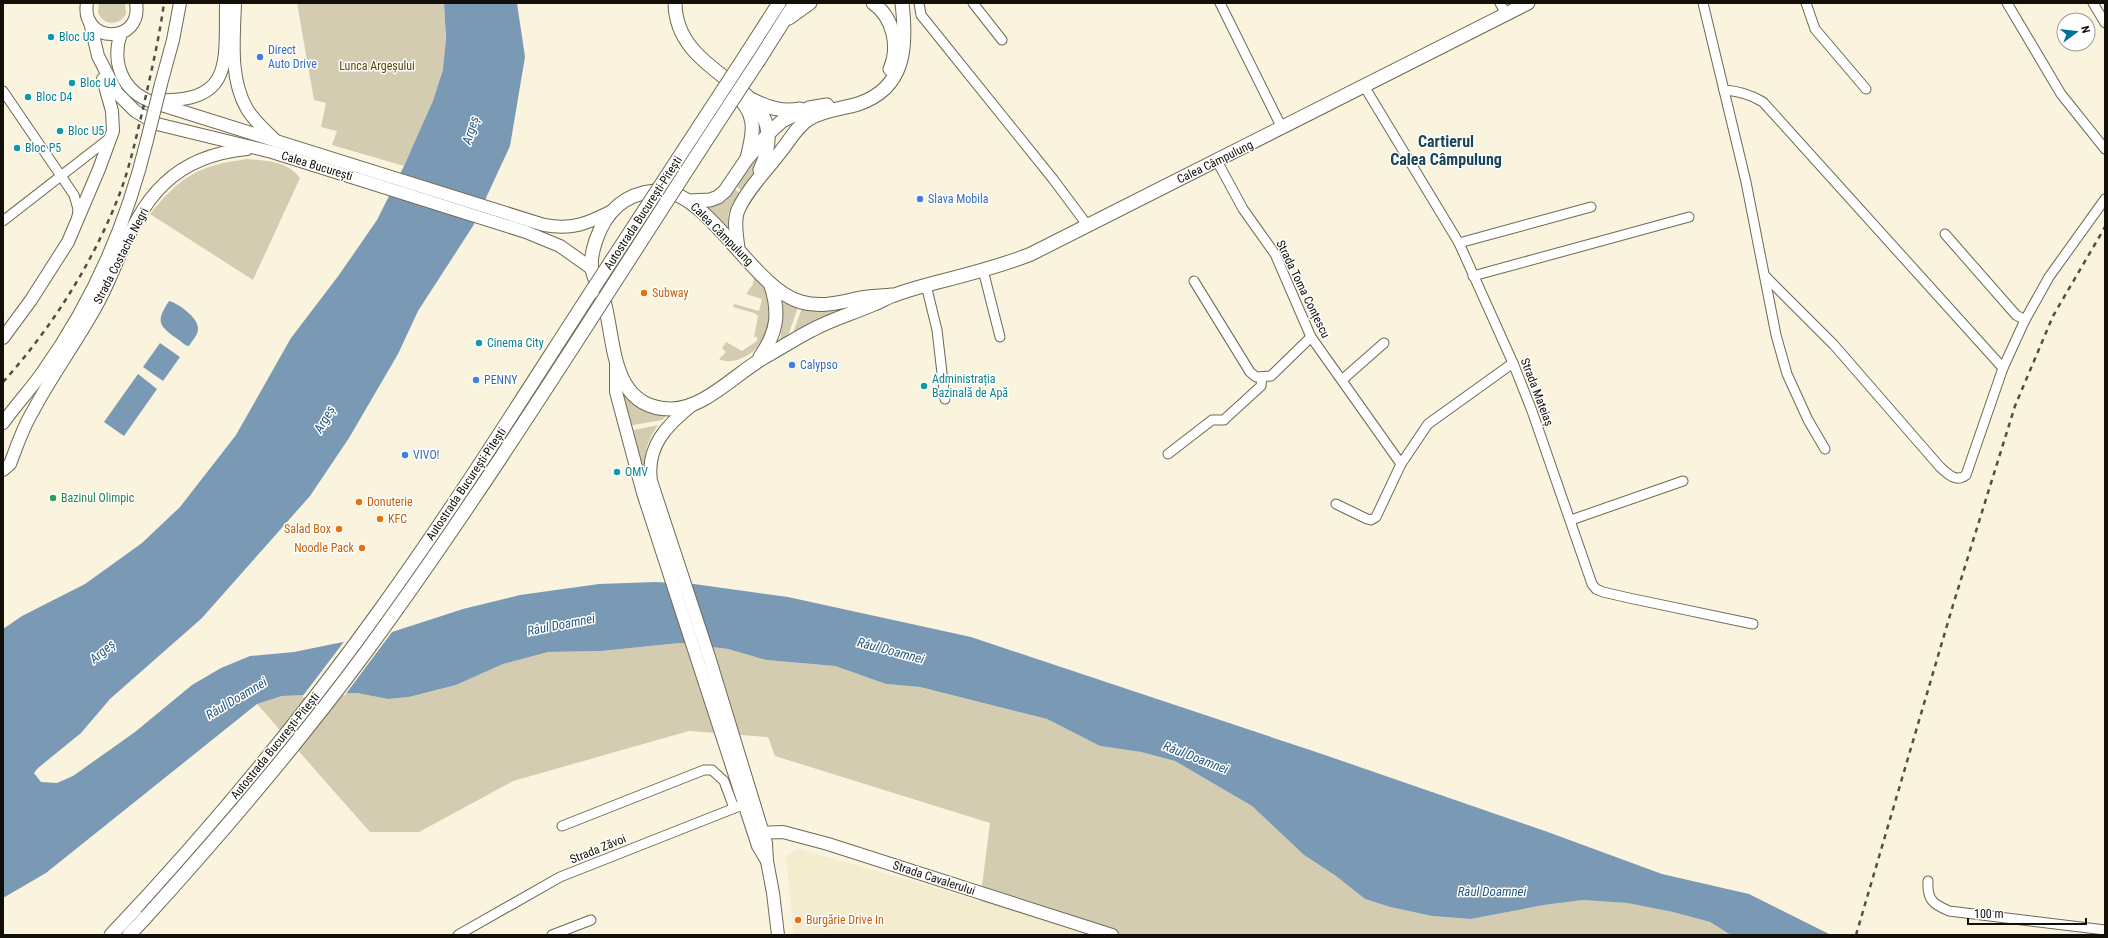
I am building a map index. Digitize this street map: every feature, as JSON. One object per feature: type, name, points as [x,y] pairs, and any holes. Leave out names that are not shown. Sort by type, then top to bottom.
[{"type":"highway","points":[[668,3],[671,26],[683,50],[703,70],[740,100],[749,112],[753,129],[746,160]]},
{"type":"highway","points":[[676,3],[678,25],[690,47],[703,62],[753,99],[782,110],[809,108],[859,97],[876,87],[889,71],[895,50],[894,37],[884,13],[873,3]]},
{"type":"highway","name":"Autostrada București-Pitești","points":[[111,935],[201,835],[276,746],[380,610],[477,468],[779,3]]},
{"type":"highway","name":"Autostrada București-Pitești","points":[[129,935],[289,752],[356,666],[402,602],[490,472],[795,3]]},
{"type":"highway","points":[[782,24],[810,3]]},
{"type":"highway","points":[[738,249],[736,218],[738,210],[753,186],[796,130],[806,120],[818,114],[868,100],[890,82],[898,69],[904,52],[905,26],[902,3]]},
{"type":"highway","name":"Calea Câmpulung","points":[[892,295],[867,297],[841,303],[817,305],[786,297],[771,286],[738,249],[689,201],[665,191],[656,191],[628,199],[610,212],[598,236],[594,248],[591,268],[605,305],[616,365],[626,386],[642,401],[660,408],[672,410],[692,405],[736,378],[758,360],[811,330],[892,295],[983,270],[1031,254],[1364,86],[1503,9],[1528,3]]},
{"type":"highway","points":[[753,99],[766,120],[769,133],[769,147],[766,158],[753,186]]},
{"type":"highway","points":[[689,201],[706,200],[718,197],[725,191],[746,160],[769,133],[782,121],[809,108]]},
{"type":"highway","points":[[758,360],[770,344],[777,322],[776,303],[771,286]]},
{"type":"main road","name":"Calea București","points":[[87,3],[87,13],[98,56],[117,93],[135,111],[147,119],[168,128],[255,148],[312,158],[528,226],[571,228],[610,212]]},
{"type":"main road","name":"Strada Costache Negri","points":[[3,423],[42,374],[79,314],[103,267],[131,199],[173,40],[180,3]]},
{"type":"main road","points":[[145,99],[185,100],[202,95],[215,84],[224,63],[226,3]]},
{"type":"main road","points":[[235,3],[235,67],[241,97],[248,110],[275,140]]},
{"type":"main road","points":[[90,22],[96,29],[103,33],[112,35],[121,33],[132,25],[136,17],[137,5]]},
{"type":"main road","name":"Calea București","points":[[121,33],[117,51],[121,75],[133,90],[145,99],[275,140],[312,158]]},
{"type":"main road","points":[[3,338],[31,300],[74,230],[111,137],[112,112],[98,56]]},
{"type":"main road","name":"Strada Costache Negri","points":[[3,470],[10,464],[30,416],[92,314],[134,227],[152,198],[178,171],[194,162],[224,152],[255,148]]},
{"type":"main road","name":"Calea București","points":[[528,226],[591,268]]},
{"type":"main road","points":[[616,365],[616,392],[640,485],[666,545]]},
{"type":"main road","name":"Strada Costache Negri","points":[[30,416],[34,394],[42,374]]},
{"type":"main road","points":[[692,405],[673,421],[661,434],[651,457],[651,481],[666,545],[740,773],[744,804],[766,843],[767,861],[773,893],[778,935]]},
{"type":"main road","name":"Strada Cavalerului","points":[[759,833],[783,832],[828,844],[1112,935]]},
{"type":"street","points":[[919,3],[921,15],[1053,179],[1088,226]]},
{"type":"street","points":[[973,3],[1002,40]]},
{"type":"street","points":[[1220,3],[1282,128]]},
{"type":"street","points":[[1703,3],[1746,182],[1776,335],[1787,374],[1808,420],[1824,449]]},
{"type":"street","points":[[1806,3],[1814,29],[1866,89]]},
{"type":"street","points":[[2007,3],[2061,94],[2105,149]]},
{"type":"street","points":[[2094,3],[2105,23]]},
{"type":"street","name":"Strada Mateiaș","points":[[1364,86],[1459,243],[1513,364],[1571,520],[1592,584],[1596,589],[1629,598],[1753,624]]},
{"type":"street","points":[[1724,90],[1740,91],[1751,94],[1763,102],[2003,368]]},
{"type":"street","points":[[3,91],[77,202],[78,209],[74,230]]},
{"type":"street","points":[[3,221],[111,137]]},
{"type":"street","name":"Strada Toma Conțescu","points":[[1217,161],[1243,210],[1275,254],[1311,337],[1401,464]]},
{"type":"street","points":[[1765,276],[1834,345],[1935,462],[1952,477],[1961,478],[1966,474],[2003,368],[2025,320],[2049,277],[2105,200]]},
{"type":"street","points":[[1459,243],[1591,207]]},
{"type":"street","points":[[1473,276],[1689,217]]},
{"type":"street","points":[[1945,234],[2016,315],[2025,320]]},
{"type":"street","points":[[983,270],[1000,337]]},
{"type":"street","points":[[1194,281],[1250,372],[1256,377],[1262,378],[1271,376],[1311,337]]},
{"type":"street","points":[[926,286],[937,330],[945,399]]},
{"type":"street","points":[[1342,380],[1384,343]]},
{"type":"street","points":[[1336,504],[1367,519],[1374,519],[1401,464],[1428,424],[1513,364]]},
{"type":"street","points":[[1168,454],[1212,420],[1224,420],[1227,418],[1261,386],[1262,378]]},
{"type":"street","points":[[1571,520],[1683,481]]},
{"type":"street","points":[[562,826],[669,782],[704,770],[712,770],[744,804]]},
{"type":"street","name":"Strada Zăvoi","points":[[458,935],[474,931],[560,877],[744,804]]},
{"type":"street","points":[[1928,881],[1928,894],[1936,906],[1949,911],[2105,930]]},
{"type":"street","points":[[552,935],[591,920]]},
{"type":"shaded area","points":[[799,849],[943,890],[1090,935],[794,935],[786,856]]},
{"type":"green space","points":[[99,3],[125,3],[126,14],[120,21],[112,23],[108,22],[98,13]]},
{"type":"green space","name":"Lunca Argeșului","points":[[297,3],[444,3],[446,46],[445,63],[440,83],[431,107],[404,166],[332,145],[337,131],[321,127],[326,103],[314,100]]},
{"type":"green space","points":[[758,151],[755,170],[742,191],[736,186]]},
{"type":"green space","points":[[248,159],[269,161],[283,165],[295,172],[300,178],[253,280],[150,214],[172,190],[192,174],[216,165]]},
{"type":"green space","points":[[734,189],[739,192],[728,214],[728,229],[707,207],[726,201]]},
{"type":"green space","points":[[754,275],[764,289],[769,301],[770,317],[766,334],[757,348],[745,357],[732,361],[719,359],[726,352],[722,348],[726,342],[742,351],[757,341],[757,337],[754,337],[758,316],[754,313],[733,307],[734,304],[759,311],[762,299],[746,294],[753,284]]},
{"type":"green space","points":[[783,299],[798,307],[788,336],[780,341],[783,320]]},
{"type":"green space","points":[[802,308],[822,311],[840,309],[793,333]]},
{"type":"green space","points":[[620,390],[630,400],[646,411],[666,416],[662,420],[628,426]]},
{"type":"green space","points":[[658,425],[651,436],[645,456],[647,485],[653,507],[629,431]]},
{"type":"green space","points":[[680,643],[728,649],[766,660],[835,666],[886,684],[920,687],[1047,719],[1100,746],[1141,752],[1175,761],[1252,806],[1304,855],[1336,876],[1365,899],[1390,907],[1432,916],[1471,919],[1544,905],[1583,900],[1627,903],[1673,912],[1710,922],[1731,935],[1090,935],[980,901],[990,823],[775,756],[768,737],[689,731],[513,781],[419,832],[370,832],[257,704],[282,696],[357,693],[388,699],[409,697],[456,685],[503,664],[548,652],[601,651]]},
{"type":"water","points":[[444,3],[517,3],[525,57],[510,146],[473,226],[418,311],[398,354],[349,438],[310,496],[202,618],[110,699],[81,733],[38,768],[34,773],[41,782],[57,783],[73,776],[135,732],[192,685],[221,668],[250,656],[294,652],[392,632],[463,609],[520,595],[599,584],[655,582],[694,584],[788,597],[971,637],[1322,754],[1545,831],[1662,874],[1749,894],[1831,935],[1731,935],[1710,922],[1673,912],[1627,903],[1583,900],[1544,905],[1471,919],[1432,916],[1390,907],[1365,899],[1336,876],[1304,855],[1252,806],[1175,761],[1141,752],[1100,746],[1047,719],[920,687],[886,684],[835,666],[766,660],[728,649],[680,643],[601,651],[548,652],[503,664],[456,685],[409,697],[388,699],[357,693],[282,696],[257,704],[46,873],[3,898],[3,629],[22,616],[85,584],[142,543],[180,507],[236,435],[291,338],[339,275],[377,220],[404,166],[433,101],[443,70],[446,38]]},
{"type":"water","points":[[169,301],[173,302],[187,312],[195,320],[198,329],[195,338],[189,346],[165,330],[162,326],[162,313]]},
{"type":"water","points":[[160,343],[180,357],[163,381],[143,367]]},
{"type":"water","points":[[138,374],[157,389],[124,436],[104,422]]},
{"type":"pier","points":[[395,628],[345,695],[325,696],[371,634]]},
{"type":"pier","points":[[369,634],[323,696],[302,697],[346,639]]},
{"type":"railway","points":[[3,382],[21,362],[54,318],[83,271],[108,223],[129,166],[160,31],[164,3]]},
{"type":"railway","points":[[1856,935],[1953,605],[2015,406],[2053,316],[2105,227]]},
{"type":"place","name":"Bloc U3","points":[[51,37]]},
{"type":"place","name":"Direct Auto Drive","points":[[260,57]]},
{"type":"place","name":"Bloc U4","points":[[72,83]]},
{"type":"place","name":"Bloc D4","points":[[28,97]]},
{"type":"place","name":"Bloc U5","points":[[60,131]]},
{"type":"place","name":"Bloc P5","points":[[17,148]]},
{"type":"place","name":"Slava Mobila","points":[[920,199]]},
{"type":"place","name":"Subway","points":[[644,293]]},
{"type":"place","name":"Cinema City","points":[[479,343]]},
{"type":"place","name":"Calypso","points":[[792,365]]},
{"type":"place","name":"PENNY","points":[[476,380]]},
{"type":"place","name":"Administrația Bazinală de Apă","points":[[924,386]]},
{"type":"place","name":"VIVO!","points":[[405,455]]},
{"type":"place","name":"OMV","points":[[617,472]]},
{"type":"place","name":"Bazinul Olimpic","points":[[53,498]]},
{"type":"place","name":"Donuterie","points":[[359,502]]},
{"type":"place","name":"KFC","points":[[380,519]]},
{"type":"place","name":"Salad Box","points":[[339,529]]},
{"type":"place","name":"Noodle Pack","points":[[362,548]]},
{"type":"place","name":"Burgărie Drive In","points":[[798,920]]},
{"type":"district","name":"Cartierul Calea Câmpulung","points":[[1446,150]]},
{"type":"water label","name":"Argeș","points":[[470,130]]},
{"type":"water label","name":"Argeș","points":[[324,419]]},
{"type":"water label","name":"Râul Doamnei","points":[[561,624]]},
{"type":"water label","name":"Râul Doamnei","points":[[891,650]]},
{"type":"water label","name":"Argeș","points":[[102,651]]},
{"type":"water label","name":"Râul Doamnei","points":[[236,698]]},
{"type":"water label","name":"Râul Doamnei","points":[[1196,757]]},
{"type":"water label","name":"Râul Doamnei","points":[[1492,891]]}]
